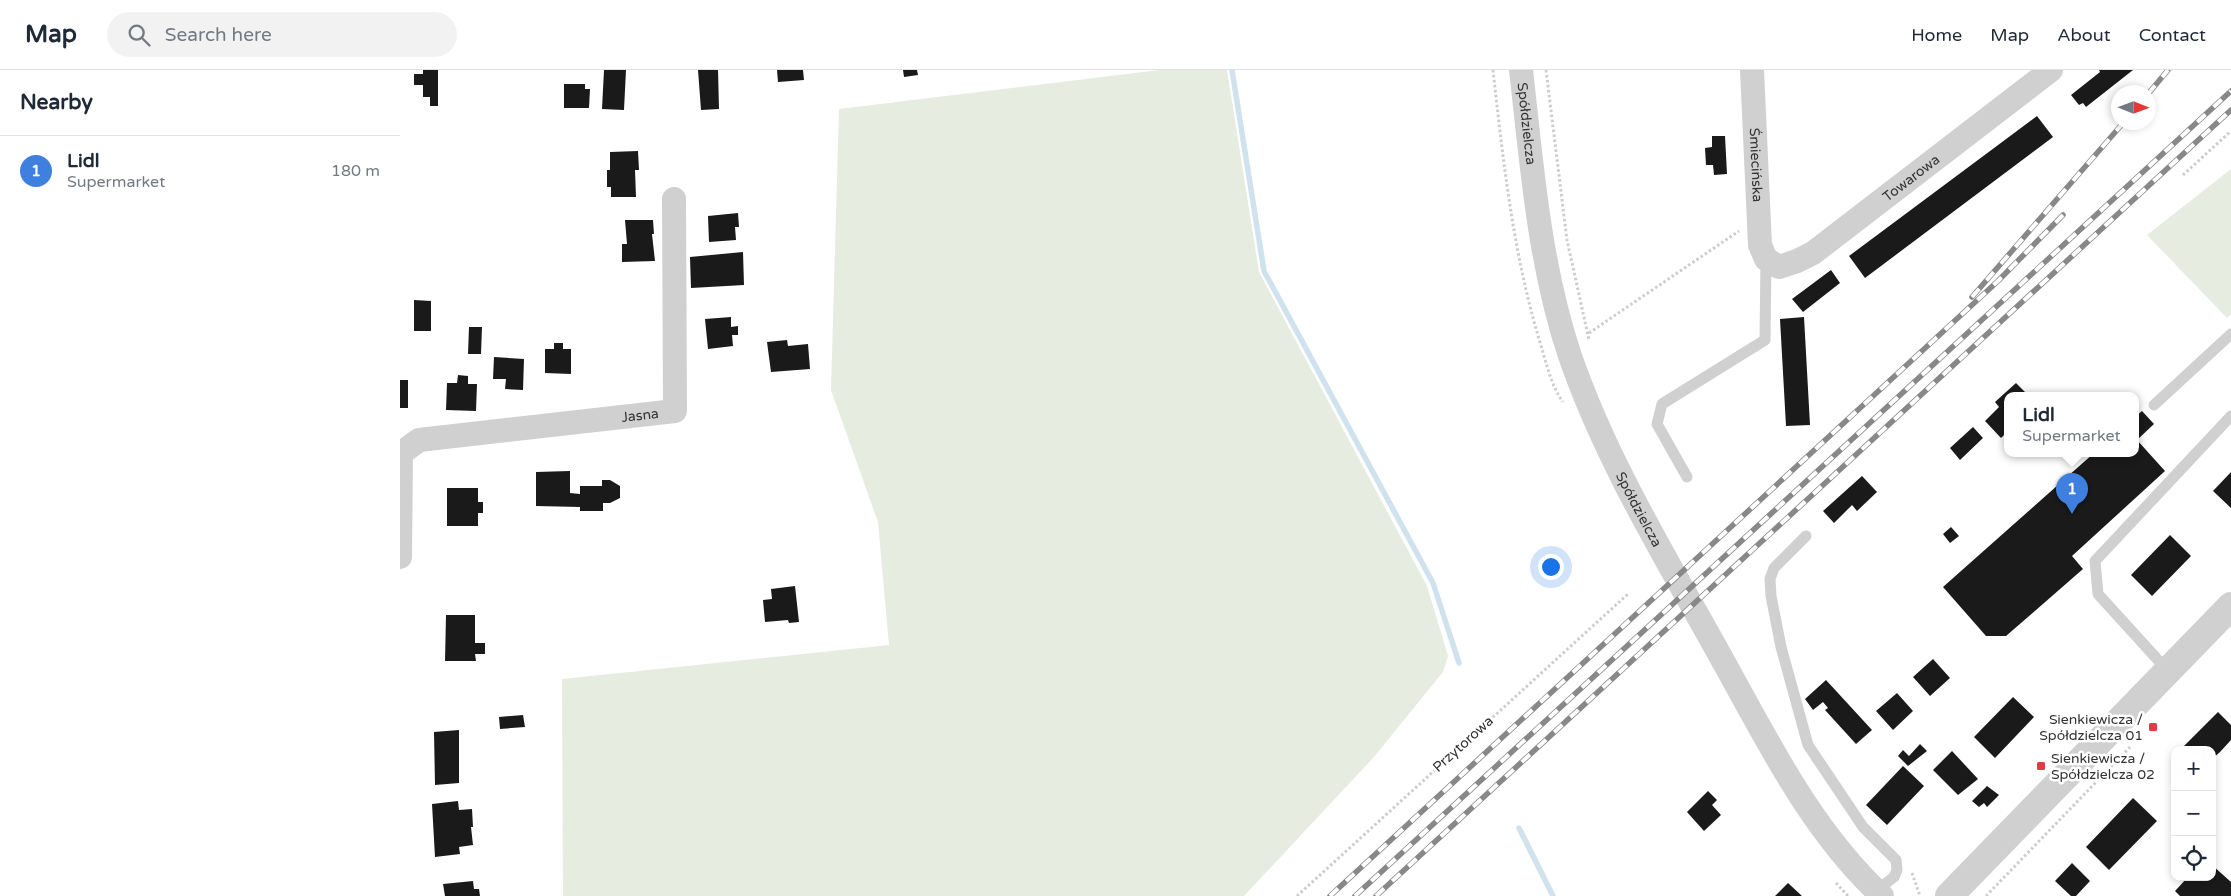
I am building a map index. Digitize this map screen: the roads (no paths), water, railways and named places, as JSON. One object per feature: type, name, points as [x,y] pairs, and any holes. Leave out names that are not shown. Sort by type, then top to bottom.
[{"type":"street","name":"Spółdzielcza","points":[[1521,70],[1537,208],[1549,279],[1570,354],[1590,410],[1615,465],[1791,783],[1843,854],[1879,893]]},
{"type":"street","name":"Śmiecińska","points":[[1752,70],[1760,245],[1766,258]]},
{"type":"street","name":"Towarowa","points":[[1766,258],[1779,267],[1813,253],[2051,70]]},
{"type":"street","name":"Jasna","points":[[401,454],[419,440],[675,411],[674,199]]},
{"type":"street","points":[[400,557],[401,454]]},
{"type":"street","points":[[1949,896],[2231,606]]},
{"type":"lane","points":[[1687,477],[1657,424],[1662,404],[1765,340],[1766,258]]},
{"type":"lane","points":[[2154,405],[2231,334]]},
{"type":"lane","points":[[2168,671],[2098,594],[2095,561],[2231,416]]},
{"type":"lane","points":[[1806,536],[1774,568],[1770,579],[1771,596],[1781,647],[1808,745],[1857,819],[1896,860],[1897,870],[1894,877],[1879,893]]},
{"type":"waterway","points":[[1232,70],[1264,271],[1433,583],[1459,663]]},
{"type":"waterway","points":[[1519,828],[1553,896]]},
{"type":"railway","points":[[2156,85],[2168,70]]},
{"type":"railway","points":[[1355,896],[2231,91]]},
{"type":"railway","points":[[1376,896],[2231,110]]},
{"type":"railway","points":[[1972,297],[2117,130]]},
{"type":"railway","points":[[1330,896],[1998,281],[2063,215]]},
{"type":"place","name":"Lidl","points":[[2072,514]]},
{"type":"place","name":"Sienkiewicza / Spółdzielcza 01","points":[[2153,727]]},
{"type":"place","name":"Sienkiewicza / Spółdzielcza 02","points":[[2041,766]]}]
